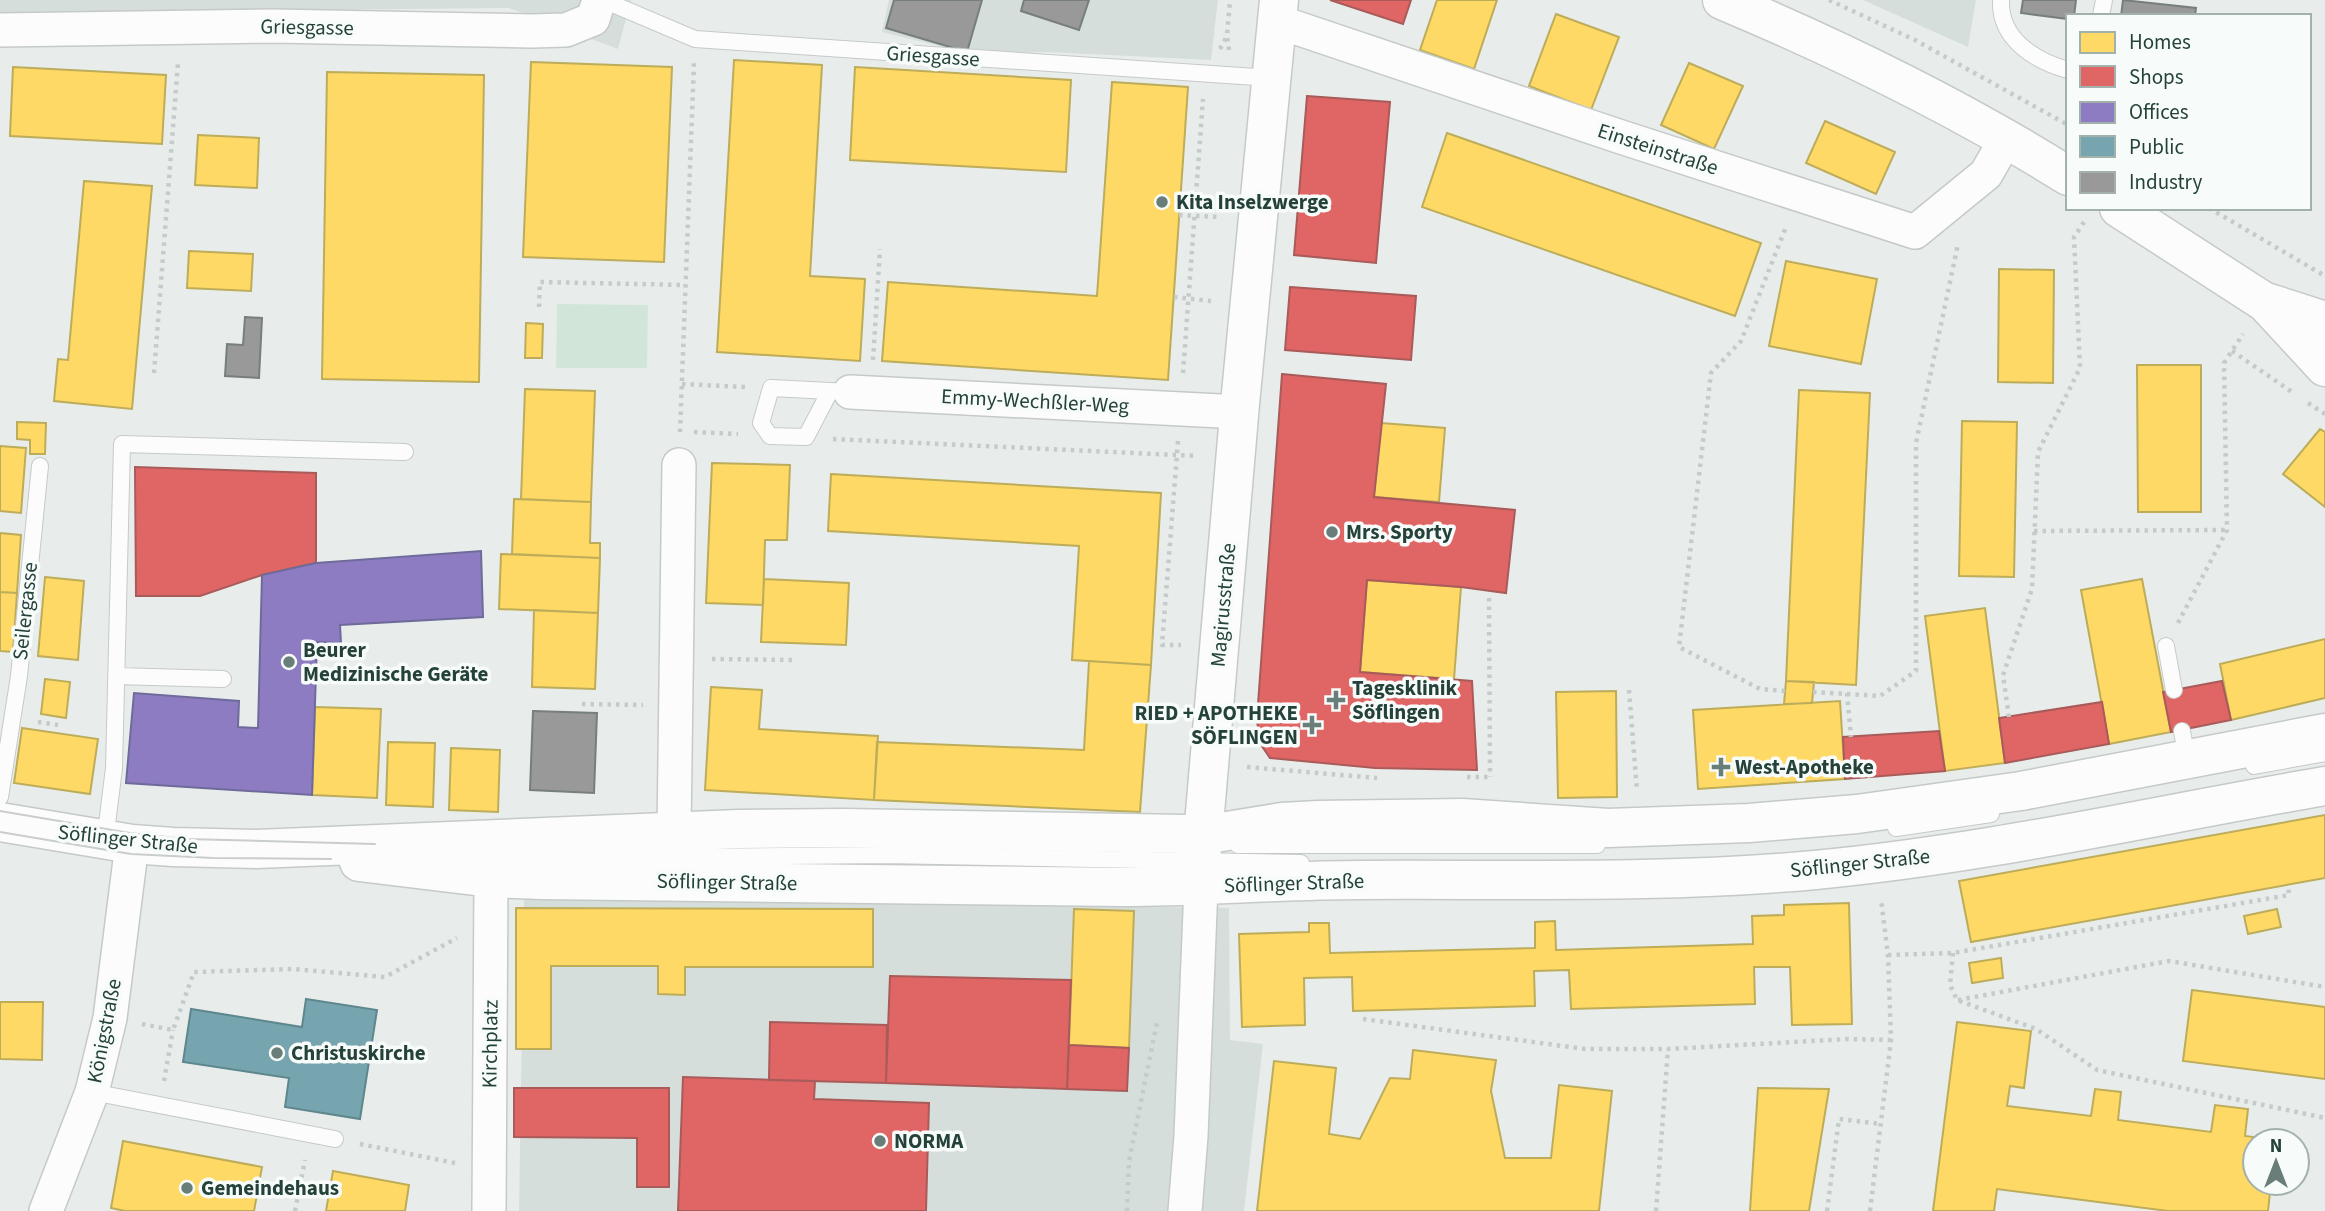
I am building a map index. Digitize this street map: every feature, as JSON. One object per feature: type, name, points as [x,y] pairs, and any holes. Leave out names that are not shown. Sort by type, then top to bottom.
[{"type":"street","name":"Griesgasse","points":[[0,30],[273,26],[532,32],[566,30],[593,19],[601,0]]},
{"type":"street","points":[[1722,0],[1886,74],[2066,175]]},
{"type":"street","name":"Einsteinstraße","points":[[1278,11],[1800,195],[1915,232],[1986,174],[2006,139]]},
{"type":"street","name":"Magirusstraße","points":[[1185,1211],[1191,1136],[1208,766],[1278,11]]},
{"type":"street","points":[[2102,213],[2263,300],[2325,321]]},
{"type":"street","points":[[2263,300],[2325,367]]},
{"type":"street","name":"Emmy-Wechßler-Weg","points":[[850,392],[1240,412]]},
{"type":"street","points":[[674,831],[679,465]]},
{"type":"street","name":"Söflinger Straße","points":[[257,849],[491,878],[987,886],[1202,856],[1301,820],[1428,817],[1491,820],[1575,827],[1627,836],[1910,808],[2009,793],[2185,745],[2325,733]]},
{"type":"street","name":"Söflinger Straße","points":[[0,822],[119,842],[173,847],[257,849],[674,831],[844,828],[1202,856],[1302,880],[1704,876],[1769,873],[1881,846],[1990,847],[2325,786]]},
{"type":"street","name":"Königstraße","points":[[46,1211],[92,1093],[110,1018],[119,842]]},
{"type":"street","name":"Kirchplatz","points":[[489,1211],[491,878]]},
{"type":"lane","name":"Griesgasse","points":[[601,0],[695,39],[1271,78]]},
{"type":"lane","points":[[2001,0],[2001,16],[2009,32],[2024,49],[2039,60],[2066,69]]},
{"type":"lane","points":[[771,388],[761,423],[770,436],[806,437],[850,392]]},
{"type":"lane","name":"Emmy-Wechßler-Weg","points":[[771,388],[850,392]]},
{"type":"lane","points":[[119,842],[114,768],[122,444],[405,452]]},
{"type":"lane","name":"Seilergasse","points":[[0,797],[19,676],[40,467]]},
{"type":"lane","points":[[2166,646],[2174,690]]},
{"type":"lane","points":[[116,676],[223,679]]},
{"type":"lane","points":[[2325,753],[2242,776],[2325,769]]},
{"type":"lane","points":[[1881,846],[2004,812]]},
{"type":"lane","points":[[1973,833],[1993,830]]},
{"type":"lane","points":[[331,859],[1202,856],[1329,847],[1627,836]]},
{"type":"lane","points":[[1881,846],[1954,836]]},
{"type":"lane","points":[[375,844],[835,837],[1316,863]]},
{"type":"lane","points":[[1552,861],[1594,861]]},
{"type":"lane","points":[[92,1093],[335,1139]]},
{"type":"path","points":[[1227,36],[1230,0]]},
{"type":"path","points":[[1829,0],[1926,46],[2066,124]]},
{"type":"path","points":[[153,373],[181,27]]},
{"type":"path","points":[[679,465],[695,39]]},
{"type":"path","points":[[1785,691],[1760,689],[1679,647],[1711,373],[1741,341],[1800,195]]},
{"type":"path","points":[[2212,210],[2325,276]]},
{"type":"path","points":[[2009,717],[2003,675],[2032,589],[2038,452],[2080,368],[2074,237],[2102,213]]},
{"type":"path","points":[[1180,215],[1222,218]]},
{"type":"path","points":[[1813,692],[1880,696],[1916,671],[1916,443],[1960,236]]},
{"type":"path","points":[[868,440],[850,392],[880,249]]},
{"type":"path","points":[[540,307],[540,282],[686,285]]},
{"type":"path","points":[[1174,298],[1216,301]]},
{"type":"path","points":[[2166,646],[2227,530],[2224,363],[2263,300]]},
{"type":"path","points":[[2232,351],[2325,414]]},
{"type":"path","points":[[682,383],[771,388]]},
{"type":"path","points":[[680,431],[770,436]]},
{"type":"path","points":[[806,437],[1206,457]]},
{"type":"path","points":[[2034,531],[2227,530]]},
{"type":"path","points":[[1489,598],[1491,820]]},
{"type":"path","points":[[676,658],[796,660]]},
{"type":"path","points":[[1627,836],[1629,690]]},
{"type":"path","points":[[1847,693],[1852,737]]},
{"type":"path","points":[[582,704],[676,706]]},
{"type":"path","points":[[1208,766],[1268,767],[1388,778]]},
{"type":"path","points":[[1465,777],[1490,777]]},
{"type":"path","points":[[1870,1211],[1891,1040],[1881,846]]},
{"type":"path","points":[[1888,955],[1954,953],[2290,895],[2288,885]]},
{"type":"path","points":[[160,1106],[173,1030],[194,972],[293,969],[385,976],[491,919]]},
{"type":"path","points":[[1954,953],[1950,985],[1957,1000],[2036,1029],[2097,1070],[2325,1118]]},
{"type":"path","points":[[1957,1000],[2169,961],[2325,987]]},
{"type":"path","points":[[110,1018],[173,1030]]},
{"type":"path","points":[[1363,1019],[1585,1049],[1668,1049],[1848,1039],[1891,1040]]},
{"type":"path","points":[[1126,1211],[1129,1161],[1158,1021]]},
{"type":"path","points":[[1656,1211],[1668,1049]]},
{"type":"path","points":[[1827,1211],[1839,1119],[1882,1124]]},
{"type":"path","points":[[295,1211],[310,1135]]},
{"type":"path","points":[[335,1139],[489,1169]]},
{"type":"shaded area","points":[[0,0],[631,0],[618,49],[509,8],[0,13]]},
{"type":"shaded area","points":[[889,0],[1218,0],[1211,60],[1046,52],[968,53],[882,32]]},
{"type":"shaded area","points":[[1863,0],[1976,0],[1968,47]]},
{"type":"shaded area","points":[[524,894],[700,900],[1229,908],[1230,1040],[1263,1044],[1244,1211],[519,1211]]},
{"type":"green space","points":[[557,304],[648,305],[647,368],[556,368]]},
{"type":"building: Homes","points":[[1437,0],[1497,0],[1474,69],[1420,50]]},
{"type":"building: Homes","points":[[1556,14],[1619,37],[1591,110],[1529,86]]},
{"type":"building: Homes","points":[[734,60],[822,65],[810,276],[865,279],[860,361],[717,352]]},
{"type":"building: Homes","points":[[531,62],[672,67],[664,262],[523,257]]},
{"type":"building: Homes","points":[[1689,63],[1743,86],[1714,149],[1661,125]]},
{"type":"building: Homes","points":[[13,67],[166,75],[162,144],[10,136]]},
{"type":"building: Homes","points":[[855,67],[1071,80],[1066,172],[850,160]]},
{"type":"building: Homes","points":[[327,72],[484,75],[479,382],[322,379]]},
{"type":"building: Homes","points":[[1112,82],[1188,87],[1168,380],[882,361],[888,282],[1097,296]]},
{"type":"building: Homes","points":[[1825,121],[1895,152],[1876,194],[1806,163]]},
{"type":"building: Homes","points":[[1447,133],[1761,243],[1735,316],[1422,207]]},
{"type":"building: Homes","points":[[198,135],[259,138],[257,188],[195,185]]},
{"type":"building: Homes","points":[[84,181],[152,186],[132,409],[54,401],[58,359],[68,360]]},
{"type":"building: Homes","points":[[189,251],[253,254],[251,291],[187,288]]},
{"type":"building: Homes","points":[[1786,261],[1877,279],[1861,364],[1769,346]]},
{"type":"building: Homes","points":[[1999,269],[2054,270],[2053,383],[1998,382]]},
{"type":"building: Homes","points":[[526,323],[543,324],[542,358],[525,358]]},
{"type":"building: Homes","points":[[2137,365],[2201,365],[2201,512],[2138,512]]},
{"type":"building: Homes","points":[[525,389],[595,391],[591,502],[521,499]]},
{"type":"building: Homes","points":[[1799,390],[1870,393],[1856,685],[1786,681]]},
{"type":"building: Homes","points":[[1962,421],[2017,422],[2014,577],[1959,576]]},
{"type":"building: Homes","points":[[17,422],[46,423],[45,454],[30,454],[30,440],[17,439]]},
{"type":"building: Homes","points":[[1381,423],[1445,428],[1439,502],[1374,497]]},
{"type":"building: Homes","points":[[2320,429],[2325,432],[2325,507],[2283,474]]},
{"type":"building: Homes","points":[[0,446],[26,448],[21,513],[0,511]]},
{"type":"building: Homes","points":[[712,463],[790,465],[787,540],[765,540],[763,605],[706,603]]},
{"type":"building: Homes","points":[[831,474],[1161,493],[1151,665],[1072,660],[1079,546],[828,531]]},
{"type":"building: Homes","points":[[514,499],[591,502],[590,543],[600,543],[600,558],[512,554]]},
{"type":"building: Homes","points":[[0,533],[21,535],[17,593],[0,592]]},
{"type":"building: Homes","points":[[501,554],[600,558],[598,613],[499,609]]},
{"type":"building: Homes","points":[[45,577],[84,581],[78,660],[38,656]]},
{"type":"building: Homes","points":[[764,579],[849,583],[846,645],[761,642]]},
{"type":"building: Homes","points":[[2142,579],[2171,732],[2109,744],[2081,590]]},
{"type":"building: Homes","points":[[1367,580],[1461,587],[1454,679],[1360,672]]},
{"type":"building: Homes","points":[[0,592],[17,593],[13,652],[0,651]]},
{"type":"building: Homes","points":[[1985,608],[2005,763],[1945,771],[1925,616]]},
{"type":"building: Homes","points":[[534,610],[598,613],[595,689],[532,687]]},
{"type":"building: Homes","points":[[2325,639],[2325,698],[2231,720],[2220,664]]},
{"type":"building: Homes","points":[[1089,661],[1151,665],[1140,812],[874,800],[877,742],[1084,750]]},
{"type":"building: Homes","points":[[45,679],[70,682],[66,718],[41,714]]},
{"type":"building: Homes","points":[[1786,681],[1814,682],[1812,703],[1784,704]]},
{"type":"building: Homes","points":[[711,687],[762,690],[759,729],[878,736],[874,800],[705,790]]},
{"type":"building: Homes","points":[[1616,691],[1617,797],[1558,798],[1556,692]]},
{"type":"building: Homes","points":[[1840,701],[1845,779],[1698,789],[1693,710]]},
{"type":"building: Homes","points":[[315,707],[381,709],[377,798],[312,795]]},
{"type":"building: Homes","points":[[22,728],[98,739],[90,794],[14,783]]},
{"type":"building: Homes","points":[[388,742],[435,743],[433,807],[386,805]]},
{"type":"building: Homes","points":[[451,748],[500,750],[498,812],[449,810]]},
{"type":"building: Homes","points":[[2325,815],[2325,878],[1971,942],[1959,881]]},
{"type":"building: Homes","points":[[1849,903],[1852,1024],[1792,1025],[1790,967],[1754,967],[1755,1004],[1571,1009],[1569,970],[1534,971],[1535,1006],[1353,1011],[1352,977],[1304,978],[1305,1025],[1242,1027],[1239,934],[1309,932],[1309,923],[1329,923],[1330,953],[1535,948],[1535,922],[1555,921],[1556,950],[1753,944],[1752,916],[1784,915],[1784,905]]},
{"type":"building: Homes","points":[[516,908],[873,909],[873,967],[685,967],[685,995],[658,994],[658,966],[551,966],[551,1049],[516,1049]]},
{"type":"building: Homes","points":[[1074,909],[1134,911],[1129,1048],[1069,1045]]},
{"type":"building: Homes","points":[[2277,909],[2281,927],[2248,934],[2244,916]]},
{"type":"building: Homes","points":[[2001,958],[2003,978],[1972,983],[1969,963]]},
{"type":"building: Homes","points":[[2192,990],[2325,1007],[2325,1079],[2183,1061]]},
{"type":"building: Homes","points":[[0,1002],[43,1002],[42,1060],[0,1059]]},
{"type":"building: Homes","points":[[1957,1022],[2031,1031],[2024,1088],[2010,1086],[2007,1106],[2091,1116],[2095,1089],[2121,1092],[2118,1120],[2211,1132],[2215,1105],[2248,1109],[2246,1127],[2241,1127],[2241,1197],[2270,1197],[2268,1211],[2168,1211],[1997,1189],[1994,1211],[1933,1211]]},
{"type":"building: Homes","points":[[1413,1050],[1496,1060],[1491,1091],[1505,1158],[1551,1158],[1559,1085],[1612,1091],[1599,1211],[1257,1211],[1274,1061],[1336,1068],[1329,1134],[1360,1139],[1390,1078],[1410,1079]]},
{"type":"building: Homes","points":[[1758,1088],[1829,1089],[1809,1211],[1750,1211]]},
{"type":"building: Homes","name":"Gemeindehaus","points":[[123,1141],[262,1167],[254,1211],[125,1211],[111,1208]]},
{"type":"building: Homes","points":[[333,1171],[409,1185],[405,1211],[326,1211]]},
{"type":"building: Shops","points":[[1330,0],[1411,0],[1403,24]]},
{"type":"building: Shops","points":[[1307,96],[1390,102],[1376,263],[1294,255]]},
{"type":"building: Shops","points":[[1290,287],[1416,296],[1411,360],[1285,350]]},
{"type":"building: Shops","points":[[1282,374],[1386,384],[1374,497],[1515,510],[1506,593],[1367,580],[1360,672],[1472,681],[1477,770],[1375,768],[1270,758],[1259,742],[1257,718]]},
{"type":"building: Shops","points":[[135,467],[316,473],[316,563],[262,575],[200,596],[136,596]]},
{"type":"building: Shops","points":[[2222,681],[2231,720],[2171,732],[2163,692]]},
{"type":"building: Shops","points":[[2102,702],[2109,744],[2005,763],[1999,718]]},
{"type":"building: Shops","points":[[1939,731],[1945,771],[1845,779],[1843,737]]},
{"type":"building: Shops","points":[[890,976],[1071,980],[1067,1089],[886,1083]]},
{"type":"building: Shops","points":[[770,1022],[887,1025],[886,1083],[769,1080]]},
{"type":"building: Shops","points":[[1069,1045],[1129,1048],[1127,1091],[1067,1089]]},
{"type":"building: Shops","points":[[683,1077],[815,1081],[814,1099],[929,1103],[926,1211],[678,1211]]},
{"type":"building: Shops","points":[[514,1088],[669,1088],[669,1187],[637,1187],[637,1138],[514,1137]]},
{"type":"building: Offices","name":"Beurer Medizinische Geräte","points":[[481,551],[483,617],[340,625],[341,643],[317,642],[312,795],[126,783],[134,693],[239,701],[238,727],[258,728],[262,575],[316,563]]},
{"type":"building: Public","name":"Christuskirche","points":[[306,999],[377,1010],[360,1119],[285,1107],[289,1078],[183,1062],[191,1009],[302,1027]]},
{"type":"building: Industry","points":[[894,0],[982,0],[967,52],[886,28]]},
{"type":"building: Industry","points":[[1024,0],[1089,0],[1079,30],[1021,11]]},
{"type":"building: Industry","points":[[2023,0],[2076,0],[2074,14],[2066,14],[2066,19],[2021,13]]},
{"type":"building: Industry","points":[[2123,0],[2196,8],[2195,14],[2121,14]]},
{"type":"building: Industry","points":[[245,317],[262,318],[259,378],[225,376],[227,344],[243,345]]},
{"type":"building: Industry","points":[[533,711],[597,713],[594,793],[530,790]]},
{"type":"tram line","points":[[0,811],[130,833],[186,839],[375,844]]},
{"type":"tram line","points":[[0,832],[131,854],[331,859]]},
{"type":"place","name":"Kita Inselzwerge","points":[[1162,202]]},
{"type":"place","name":"Mrs. Sporty","points":[[1332,532]]},
{"type":"place","name":"Beurer Medizinische Geräte","points":[[289,662]]},
{"type":"place","name":"Tagesklinik Söflingen","points":[[1336,700]]},
{"type":"place","name":"RIED + APOTHEKE SÖFLINGEN","points":[[1312,725]]},
{"type":"place","name":"West-Apotheke","points":[[1721,767]]},
{"type":"place","name":"Christuskirche","points":[[277,1053]]},
{"type":"place","name":"NORMA","points":[[880,1141]]},
{"type":"place","name":"Gemeindehaus","points":[[187,1188]]}]
